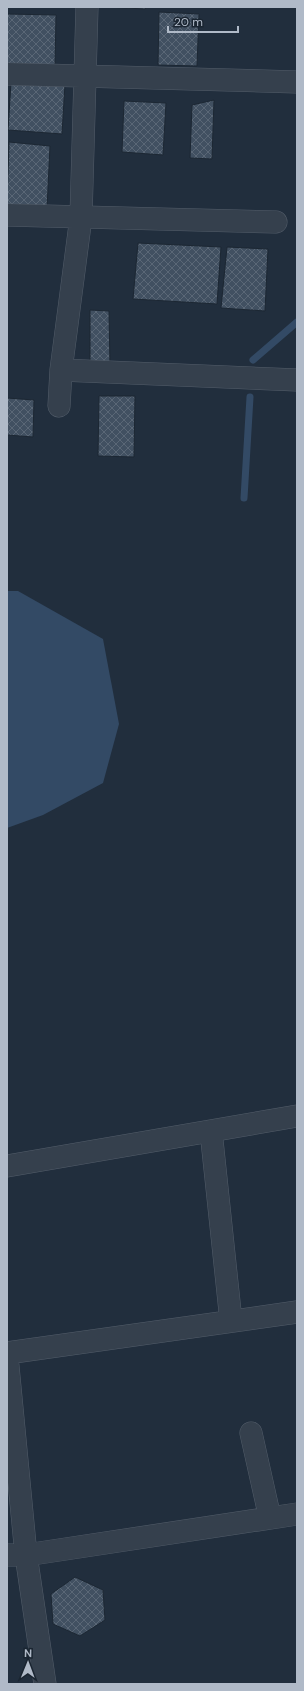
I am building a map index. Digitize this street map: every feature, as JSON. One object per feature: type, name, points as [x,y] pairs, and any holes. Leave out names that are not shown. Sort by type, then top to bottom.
[{"type":"street","points":[[59,406],[61,370],[81,217],[87,7]]},
{"type":"street","points":[[7,74],[297,82]]},
{"type":"street","points":[[7,215],[276,222]]},
{"type":"street","points":[[61,370],[297,380]]},
{"type":"street","points":[[7,1166],[297,1116]]},
{"type":"street","points":[[211,1131],[231,1321]]},
{"type":"street","points":[[7,1353],[297,1312]]},
{"type":"street","points":[[7,1356],[16,1555],[45,1684]]},
{"type":"street","points":[[251,1433],[270,1518]]},
{"type":"street","points":[[16,1555],[297,1514]]},
{"type":"water","points":[[7,591],[18,591],[103,639],[119,724],[103,783],[43,815],[7,828]]},
{"type":"building","points":[[107,7],[146,7],[145,9]]},
{"type":"building","points":[[159,12],[199,14],[197,66],[158,65]]},
{"type":"building","points":[[7,14],[56,15],[55,68],[7,67]]},
{"type":"building","points":[[11,82],[65,84],[62,134],[8,130]]},
{"type":"building","points":[[214,100],[212,159],[190,158],[192,105]]},
{"type":"building","points":[[124,101],[166,103],[163,155],[122,152]]},
{"type":"building","points":[[9,142],[50,146],[47,209],[7,205]]},
{"type":"building","points":[[138,243],[221,247],[217,304],[133,299]]},
{"type":"building","points":[[227,247],[268,249],[265,311],[221,308]]},
{"type":"building","points":[[90,310],[109,311],[110,366],[90,364]]},
{"type":"building","points":[[99,396],[135,396],[134,457],[98,456]]},
{"type":"building","points":[[7,398],[34,400],[33,437],[7,435]]},
{"type":"building","points":[[75,1577],[103,1590],[105,1620],[80,1636],[53,1624],[51,1594]]},
{"type":"waterway","points":[[253,360],[297,322]]},
{"type":"waterway","points":[[244,498],[250,397]]}]
